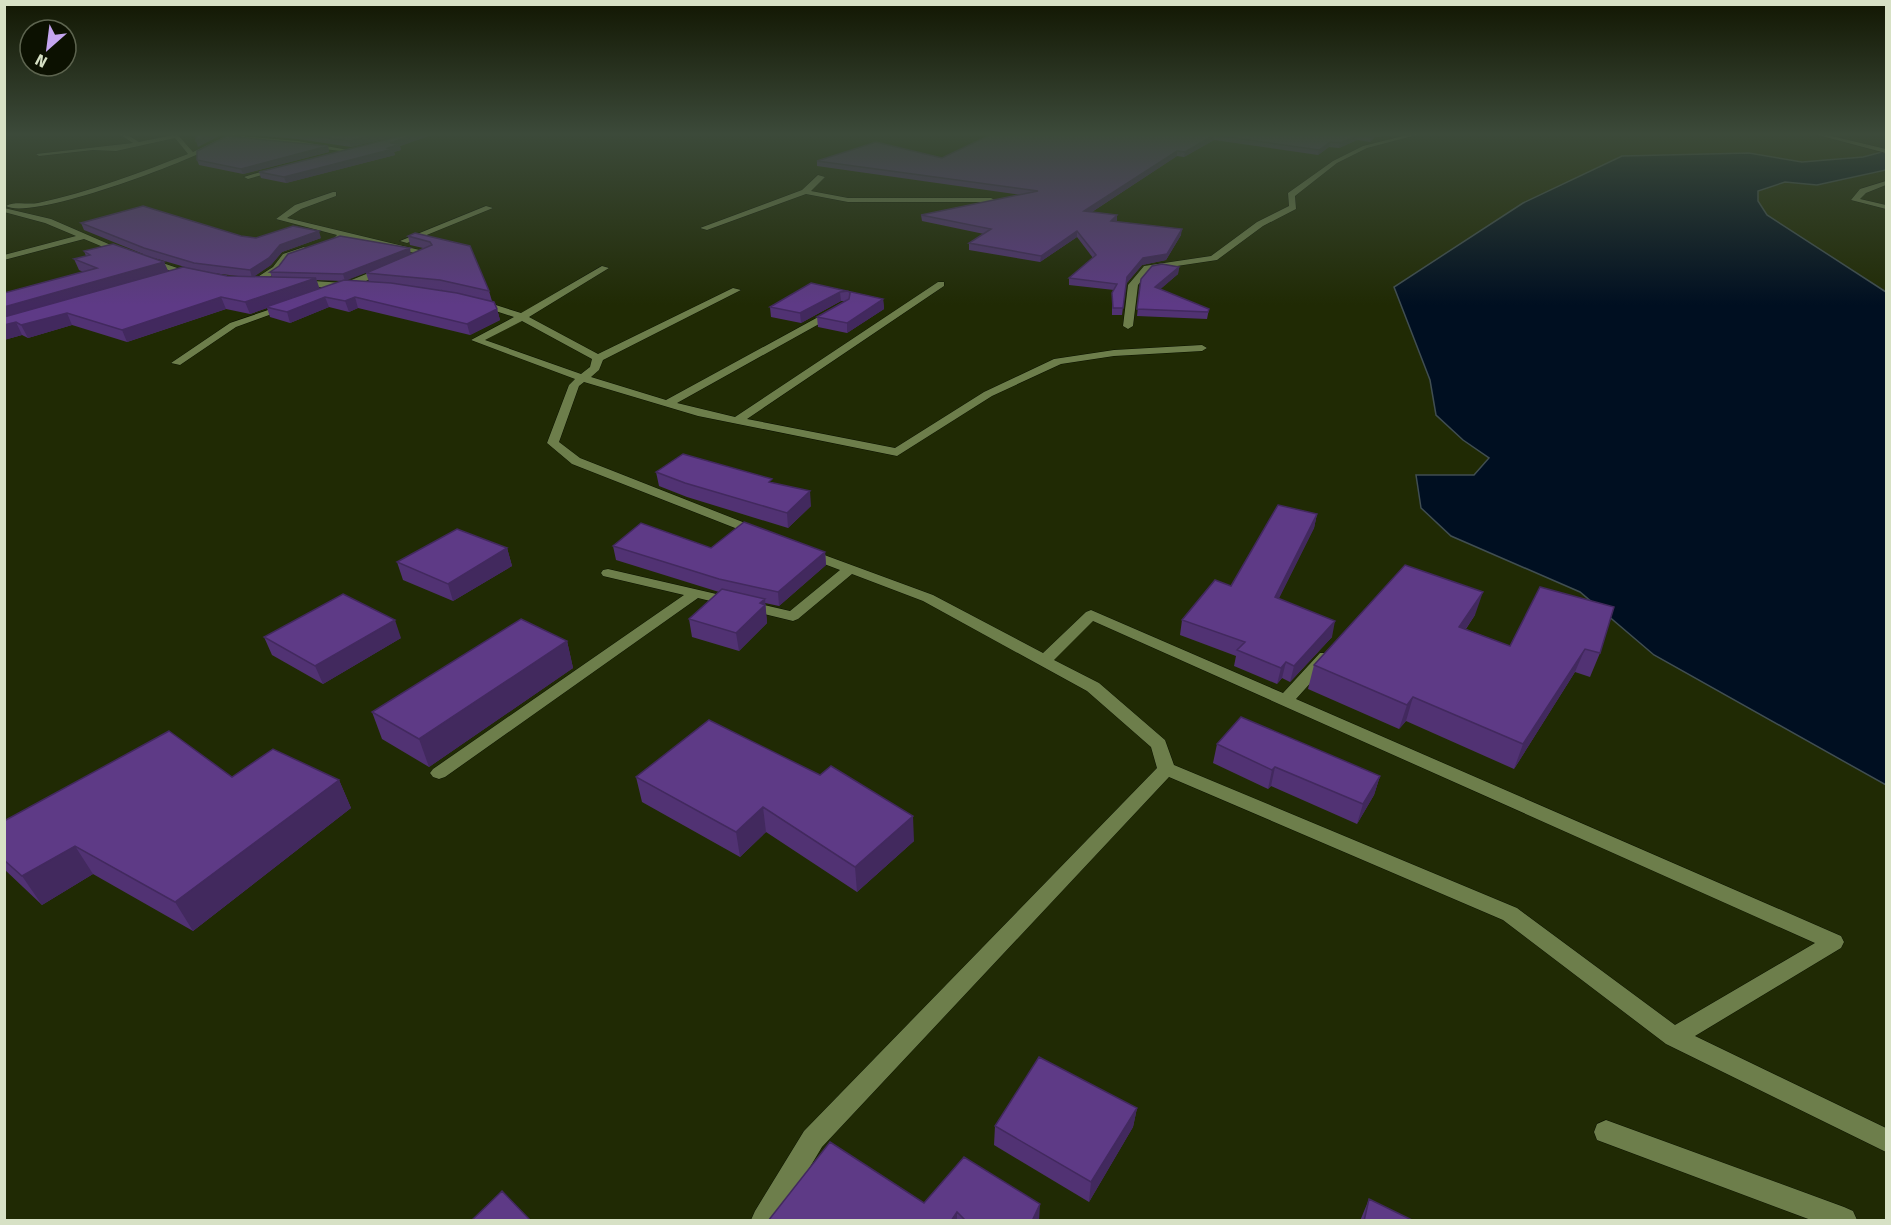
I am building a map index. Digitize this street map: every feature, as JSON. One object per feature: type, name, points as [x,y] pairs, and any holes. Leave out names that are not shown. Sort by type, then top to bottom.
[{"type":"street","points":[[4,205],[36,206],[86,191]]},
{"type":"street","points":[[1128,326],[1132,285],[1147,268],[1214,258],[1260,224],[1293,207],[1291,195],[1296,191]]},
{"type":"street","points":[[1863,191],[1855,200],[1887,207]]},
{"type":"street","points":[[704,228],[805,192],[848,200],[991,200]]},
{"type":"street","points":[[333,194],[298,207],[280,219],[428,253],[406,262]]},
{"type":"street","points":[[393,246],[489,208]]},
{"type":"street","points":[[4,210],[48,221],[132,256]]},
{"type":"street","points":[[326,242],[346,235]]},
{"type":"street","points":[[4,258],[84,236]]},
{"type":"street","points":[[254,283],[276,269],[286,256],[316,246]]},
{"type":"street","points":[[143,260],[204,277]]},
{"type":"street","points":[[323,294],[395,266]]},
{"type":"street","points":[[604,268],[522,318],[476,340],[579,381],[669,403],[698,413],[897,452],[988,394],[1058,361],[1114,353],[1202,348]]},
{"type":"street","points":[[164,280],[187,273]]},
{"type":"street","points":[[242,282],[274,283]]},
{"type":"street","points":[[285,283],[374,287]]},
{"type":"street","points":[[738,420],[942,284]]},
{"type":"street","points":[[736,290],[598,358],[595,368],[579,381],[553,443],[576,461],[773,539]]},
{"type":"street","points":[[472,301],[495,306],[522,318],[598,358]]},
{"type":"street","points":[[176,363],[232,325],[300,302]]},
{"type":"street","points":[[669,403],[845,305]]},
{"type":"street","points":[[795,547],[928,598],[1093,687],[1159,744],[1166,769]]},
{"type":"street","points":[[608,573],[793,616],[850,569]]},
{"type":"street","points":[[439,773],[695,594]]},
{"type":"street","points":[[1044,661],[1091,615],[1834,942],[1674,1037]]},
{"type":"street","points":[[1286,700],[1339,642]]},
{"type":"street","points":[[1166,769],[1510,914],[1674,1037],[1887,1140]]},
{"type":"street","points":[[764,1221],[813,1139],[1166,769]]},
{"type":"street","points":[[1606,1132],[1844,1221]]},
{"type":"water","points":[[1548,191],[1758,191],[1758,201],[1767,215],[1886,292],[1886,785],[1654,655],[1580,592],[1451,536],[1421,508],[1416,475],[1474,475],[1489,458],[1463,440],[1436,415],[1430,380],[1394,287],[1523,203]]},
{"type":"building","points":[[1037,191],[1115,191],[1084,211],[1117,215],[1111,221],[1182,229],[1167,254],[1143,258],[1127,277],[1123,308],[1113,308],[1112,293],[1117,284],[1069,278],[1096,255],[1077,231],[1041,256],[969,243],[991,229],[921,215]]},
{"type":"building","points":[[143,206],[241,236],[256,238],[293,226],[319,231],[280,245],[269,258],[250,270],[194,263],[144,248],[81,223]]},
{"type":"building","points":[[415,233],[470,246],[489,291],[440,280],[366,273],[432,245],[430,242],[408,236]]},
{"type":"building","points":[[340,236],[410,248],[343,274],[270,272],[279,266],[288,254]]},
{"type":"building","points":[[113,244],[164,262],[4,307],[4,293],[97,268],[74,259],[90,255],[84,251]]},
{"type":"building","points":[[1162,264],[1179,267],[1155,287],[1209,309],[1208,312],[1137,309],[1141,279],[1152,266]]},
{"type":"building","points":[[183,267],[227,276],[316,278],[245,302],[221,297],[122,330],[67,313],[21,325],[16,322],[4,325],[4,317]]},
{"type":"building","points":[[344,280],[391,283],[457,293],[494,302],[497,309],[467,324],[355,297],[345,301],[325,297],[287,312],[266,307]]},
{"type":"building","points":[[811,283],[847,291],[840,292],[800,313],[770,307]]},
{"type":"building","points":[[848,291],[883,299],[847,323],[817,317],[849,299]]},
{"type":"building","points":[[683,454],[772,479],[769,482],[810,491],[787,513],[685,483],[656,472]]},
{"type":"building","points":[[1278,505],[1317,514],[1275,597],[1335,621],[1294,666],[1286,662],[1281,668],[1237,650],[1245,642],[1182,620],[1215,580],[1231,586]]},
{"type":"building","points":[[744,522],[825,552],[778,592],[719,579],[613,546],[641,523],[711,548]]},
{"type":"building","points":[[457,529],[507,548],[448,584],[397,562]]},
{"type":"building","points":[[1405,565],[1483,592],[1459,627],[1510,646],[1540,587],[1614,607],[1600,653],[1585,649],[1523,744],[1413,697],[1407,705],[1314,665]]},
{"type":"building","points":[[722,589],[765,599],[760,603],[765,605],[736,633],[689,619]]},
{"type":"building","points":[[343,594],[395,620],[315,666],[264,637]]},
{"type":"building","points":[[521,619],[567,641],[419,739],[372,712]]},
{"type":"building","points":[[1241,717],[1380,776],[1363,804],[1275,767],[1272,770],[1217,744]]},
{"type":"building","points":[[709,720],[820,775],[831,766],[913,816],[855,867],[763,807],[736,832],[636,777]]},
{"type":"building","points":[[169,731],[232,777],[273,749],[339,780],[175,902],[75,846],[22,876],[4,860],[4,821]]},
{"type":"building","points":[[1039,1057],[1137,1108],[1091,1182],[995,1126]]},
{"type":"building","points":[[830,1142],[924,1203],[964,1157],[1040,1204],[1032,1221],[966,1221],[957,1212],[951,1221],[768,1221]]},
{"type":"building","points":[[502,1191],[531,1221],[471,1221]]},
{"type":"building","points":[[1369,1199],[1414,1221],[1364,1221]]}]
